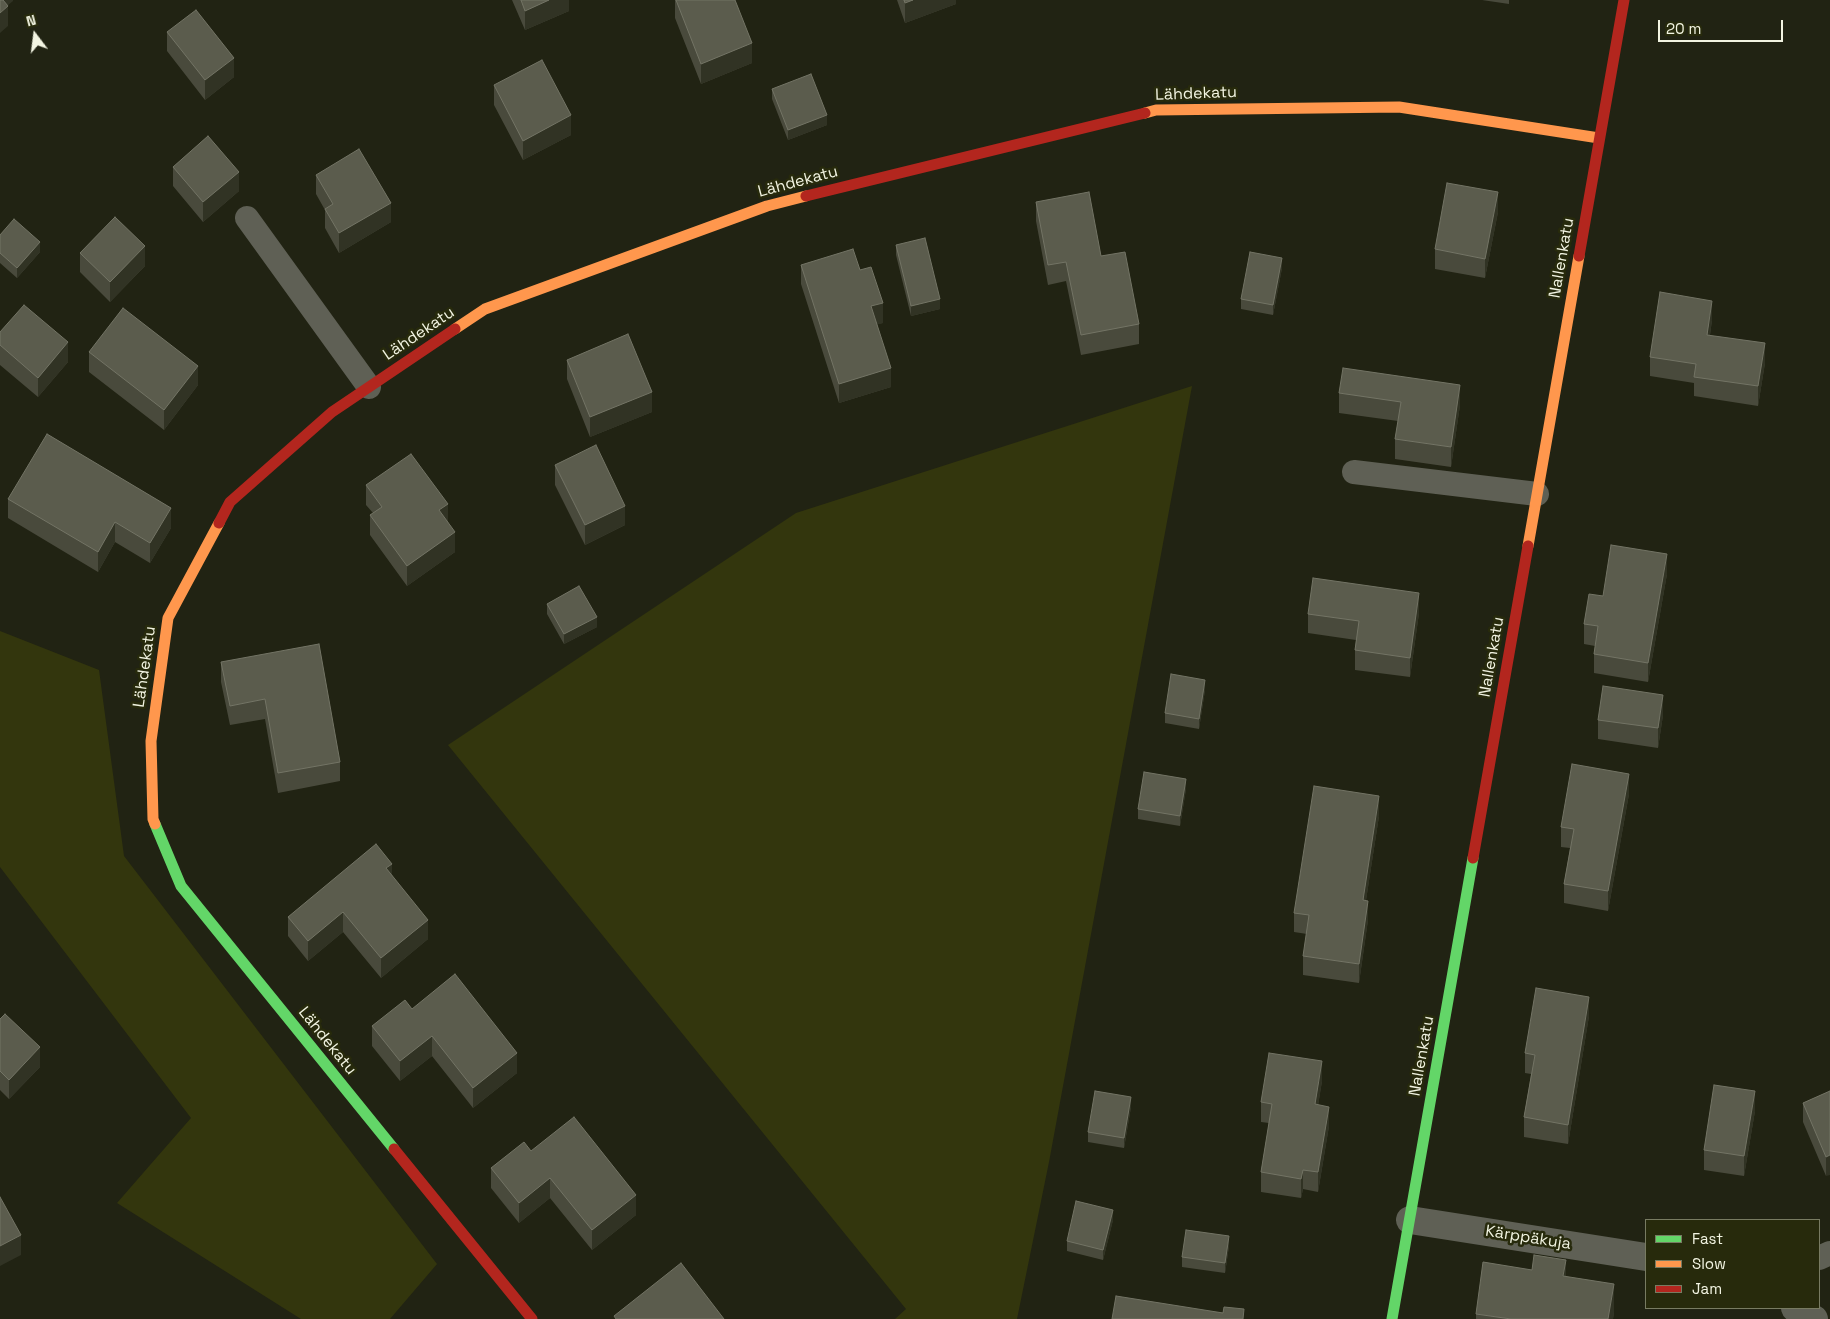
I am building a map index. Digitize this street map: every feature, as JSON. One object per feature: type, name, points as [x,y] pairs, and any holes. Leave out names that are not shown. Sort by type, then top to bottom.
[{"type":"street","name":"Nallenkatu","points":[[1392,1319],[1624,0]]},
{"type":"street","name":"Lähdekatu","points":[[532,1319],[181,886],[153,819],[151,741],[168,618],[230,502],[332,412],[485,309],[767,206],[1156,110],[1400,107],[1599,138]]},
{"type":"street","name":"Kärppäkuja","points":[[1410,1220],[1645,1257]]},
{"type":"street","points":[[1797,1309],[1814,1319]]},
{"type":"lane","points":[[248,218],[369,387]]},
{"type":"lane","points":[[1354,472],[1537,494]]},
{"type":"green space","points":[[1192,386],[1049,1162],[1017,1319],[895,1319],[906,1309],[448,745],[796,513]]},
{"type":"green space","points":[[0,631],[99,670],[124,856],[437,1264],[390,1319],[301,1319],[117,1203],[191,1118],[0,867]]},
{"type":"building","points":[[0,0],[3,0],[8,6],[0,13]]},
{"type":"building","points":[[521,0],[549,0],[525,11]]},
{"type":"building","points":[[676,0],[735,0],[752,43],[701,64]]},
{"type":"building","points":[[196,10],[234,58],[205,80],[167,32]]},
{"type":"building","points":[[542,60],[571,115],[523,141],[494,85]]},
{"type":"building","points":[[811,74],[827,115],[788,130],[772,89]]},
{"type":"building","points":[[208,136],[239,172],[203,202],[173,167]]},
{"type":"building","points":[[359,149],[391,203],[339,233],[325,209],[333,204],[316,175]]},
{"type":"building","points":[[1447,183],[1498,192],[1485,259],[1435,249]]},
{"type":"building","points":[[1089,192],[1101,256],[1125,252],[1139,324],[1081,335],[1066,262],[1048,265],[1036,202]]},
{"type":"building","points":[[115,217],[145,246],[110,282],[80,253]]},
{"type":"building","points":[[14,219],[40,242],[17,268],[0,253],[0,235]]},
{"type":"building","points":[[925,238],[940,299],[911,306],[896,245]]},
{"type":"building","points":[[853,249],[860,270],[871,267],[883,303],[871,306],[891,368],[839,384],[801,265]]},
{"type":"building","points":[[1250,252],[1282,258],[1273,305],[1241,299]]},
{"type":"building","points":[[1660,292],[1712,301],[1707,335],[1765,343],[1758,386],[1694,377],[1696,364],[1650,357]]},
{"type":"building","points":[[24,305],[68,342],[38,378],[0,345],[0,332]]},
{"type":"building","points":[[123,308],[198,366],[164,410],[89,352]]},
{"type":"building","points":[[628,334],[652,392],[590,417],[567,360]]},
{"type":"building","points":[[1343,368],[1460,385],[1451,447],[1395,439],[1401,402],[1339,393]]},
{"type":"building","points":[[47,434],[171,508],[150,543],[115,522],[98,552],[8,499]]},
{"type":"building","points":[[596,445],[625,506],[585,525],[555,465]]},
{"type":"building","points":[[411,454],[448,504],[439,510],[455,532],[407,566],[370,515],[382,507],[366,485]]},
{"type":"building","points":[[1611,545],[1667,554],[1648,663],[1594,654],[1598,626],[1584,624],[1589,594],[1603,596]]},
{"type":"building","points":[[1313,578],[1419,593],[1410,658],[1355,650],[1359,621],[1308,614]]},
{"type":"building","points":[[579,586],[597,617],[564,634],[547,604]]},
{"type":"building","points":[[319,644],[340,762],[278,773],[265,699],[230,706],[221,662]]},
{"type":"building","points":[[1171,674],[1205,680],[1199,719],[1165,713]]},
{"type":"building","points":[[1603,686],[1663,695],[1658,728],[1598,720]]},
{"type":"building","points":[[1572,764],[1629,774],[1608,891],[1564,884],[1574,829],[1561,827]]},
{"type":"building","points":[[1144,772],[1186,779],[1180,816],[1138,809]]},
{"type":"building","points":[[1314,786],[1379,796],[1363,900],[1368,901],[1359,964],[1303,956],[1309,915],[1294,913]]},
{"type":"building","points":[[376,844],[392,864],[386,868],[428,920],[381,958],[343,912],[308,941],[288,917]]},
{"type":"building","points":[[455,974],[517,1053],[473,1088],[432,1036],[400,1061],[372,1026],[405,1000],[412,1009]]},
{"type":"building","points":[[1536,988],[1589,997],[1568,1125],[1524,1117],[1535,1055],[1525,1053]]},
{"type":"building","points":[[5,1014],[40,1047],[9,1080],[0,1071],[0,1019]]},
{"type":"building","points":[[1269,1053],[1322,1061],[1315,1104],[1329,1107],[1318,1172],[1303,1170],[1301,1179],[1261,1172],[1272,1104],[1261,1102]]},
{"type":"building","points":[[1714,1085],[1755,1091],[1744,1156],[1704,1150]]},
{"type":"building","points":[[1095,1091],[1131,1097],[1124,1138],[1088,1132]]},
{"type":"building","points":[[1830,1091],[1830,1155],[1826,1157],[1803,1103]]},
{"type":"building","points":[[574,1117],[636,1195],[592,1230],[550,1178],[519,1203],[491,1168],[524,1142],[531,1151]]},
{"type":"building","points":[[0,1197],[21,1235],[0,1246]]},
{"type":"building","points":[[1076,1201],[1113,1210],[1103,1250],[1067,1241]]},
{"type":"building","points":[[1186,1230],[1229,1236],[1225,1263],[1182,1257]]},
{"type":"building","points":[[1534,1255],[1566,1260],[1563,1276],[1614,1284],[1608,1319],[1511,1319],[1476,1314],[1483,1262],[1532,1270]]},
{"type":"building","points":[[681,1263],[724,1319],[616,1319],[614,1316]]},
{"type":"building","points":[[1116,1296],[1223,1313],[1224,1307],[1244,1309],[1243,1319],[1112,1319]]},
{"type":"traffic: fast","points":[[155,824],[181,886],[394,1149]]},
{"type":"traffic: fast","points":[[1392,1319],[1473,858]]},
{"type":"traffic: slow","points":[[1145,113],[1156,110],[1399,107],[1599,138]]},
{"type":"traffic: slow","points":[[455,329],[485,309],[767,206],[806,196]]},
{"type":"traffic: slow","points":[[1528,546],[1579,256]]},
{"type":"traffic: slow","points":[[155,824],[153,819],[151,741],[168,618],[219,523]]},
{"type":"traffic: jam","points":[[1579,256],[1624,0]]},
{"type":"traffic: jam","points":[[806,196],[1145,113]]},
{"type":"traffic: jam","points":[[219,523],[230,502],[332,412],[455,329]]},
{"type":"traffic: jam","points":[[1473,858],[1528,546]]},
{"type":"traffic: jam","points":[[394,1149],[532,1319]]}]
